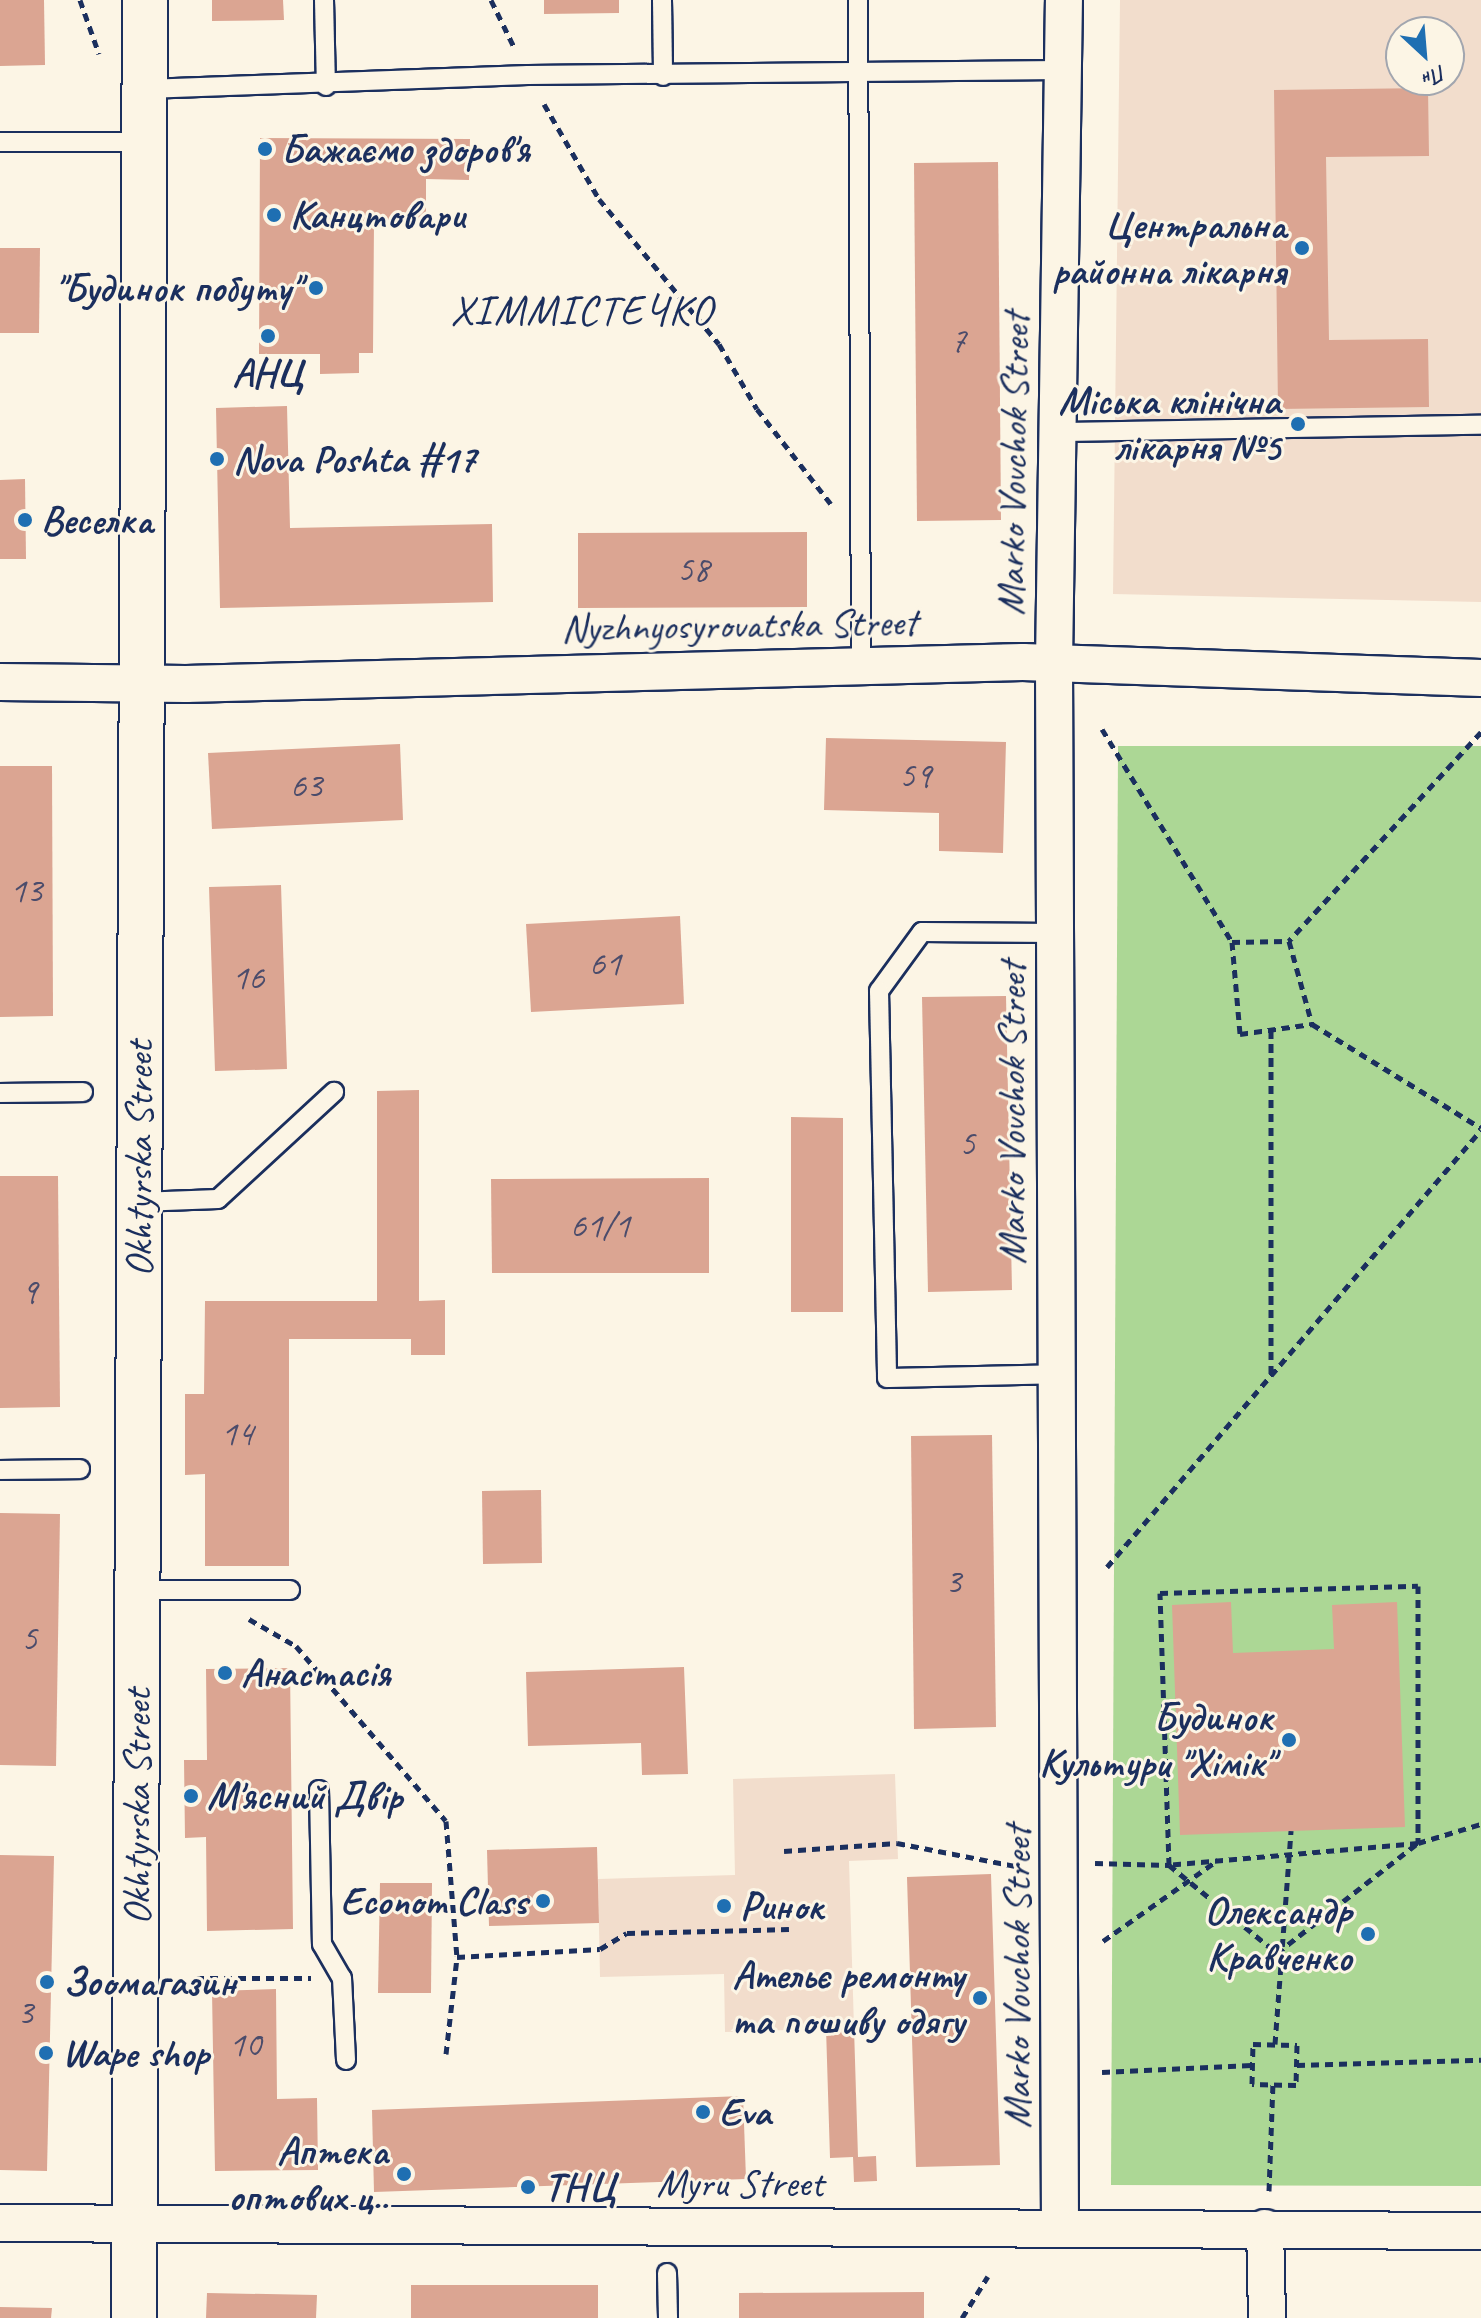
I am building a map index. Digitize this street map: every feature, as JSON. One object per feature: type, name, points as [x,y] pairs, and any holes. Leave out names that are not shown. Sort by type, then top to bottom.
[{"type":"main road","name":"Okhtyrska Street","points":[[134,2318],[145,0]]},
{"type":"street","name":"Marko Vovchok Street","points":[[1060,2226],[1062,1865],[1054,663],[1060,432],[1060,70],[1064,0]]},
{"type":"street","name":"Nyzhnyosyrovatska Street","points":[[0,682],[142,684],[1054,663],[1481,678]]},
{"type":"street","name":"Myru Street","points":[[0,2223],[1060,2226],[1267,2216],[1481,2231]]},
{"type":"street","points":[[1267,2216],[1267,2318]]},
{"type":"lane","points":[[324,0],[326,86]]},
{"type":"lane","points":[[662,0],[663,76]]},
{"type":"lane","points":[[858,0],[861,666]]},
{"type":"lane","points":[[146,89],[326,86],[528,75],[1060,70]]},
{"type":"lane","points":[[0,142],[144,142]]},
{"type":"lane","points":[[1060,432],[1481,425]]},
{"type":"lane","points":[[1055,933],[922,932],[879,991],[887,1378],[1057,1374]]},
{"type":"lane","points":[[0,1093],[83,1092]]},
{"type":"lane","points":[[139,1202],[218,1199],[334,1092]]},
{"type":"lane","points":[[0,1470],[80,1469]]},
{"type":"lane","points":[[137,1590],[290,1590]]},
{"type":"lane","points":[[319,1790],[322,1944],[342,1978],[346,2060]]},
{"type":"lane","points":[[667,2273],[668,2318]]},
{"type":"path","points":[[80,0],[99,54]]},
{"type":"path","points":[[491,0],[528,75],[599,199],[719,344],[757,409],[859,540]]},
{"type":"path","points":[[1102,729],[1232,942],[1240,1034],[1312,1024],[1481,1129],[1107,1567]]},
{"type":"path","points":[[1232,942],[1289,941],[1481,732]]},
{"type":"path","points":[[1289,941],[1312,1024]]},
{"type":"path","points":[[1271,1030],[1271,1376]]},
{"type":"path","points":[[1277,1953],[1169,1865],[1160,1593],[1418,1586],[1418,1843]]},
{"type":"path","points":[[195,1590],[296,1646],[446,1821],[457,1957],[446,2054]]},
{"type":"path","points":[[784,1851],[897,1843],[1012,1867],[1169,1865],[1288,1852],[1418,1843],[1481,1824]]},
{"type":"path","points":[[1275,2044],[1277,1953],[1291,1831]]},
{"type":"path","points":[[1277,1953],[1418,1843]]},
{"type":"path","points":[[1103,1941],[1218,1859]]},
{"type":"path","points":[[457,1957],[600,1949],[627,1933],[789,1929]]},
{"type":"path","points":[[196,1978],[283,1977]]},
{"type":"path","points":[[1253,2044],[1297,2045],[1297,2065],[1296,2085],[1252,2084],[1253,2044]]},
{"type":"path","points":[[1297,2065],[1481,2060]]},
{"type":"path","points":[[1102,2072],[1252,2065]]},
{"type":"path","points":[[1267,2216],[1273,2084]]},
{"type":"path","points":[[962,2318],[988,2276]]},
{"type":"shaded area","name":"Міська клінічна лікарня №5","points":[[1120,0],[1481,0],[1481,602],[1113,594]]},
{"type":"shaded area","name":"Ринок","points":[[895,1774],[898,1859],[849,1861],[854,2028],[725,2032],[724,1974],[600,1977],[598,1879],[735,1875],[733,1779]]},
{"type":"green space","points":[[1118,746],[1481,746],[1481,2186],[1111,2185]]},
{"type":"building","points":[[0,0],[44,0],[45,65],[0,66]]},
{"type":"building","points":[[212,0],[283,0],[284,20],[212,21]]},
{"type":"building","points":[[544,0],[619,0],[619,13],[544,14]]},
{"type":"building","name":"Центральна районна лікарня","points":[[1385,89],[1385,96],[1428,96],[1429,156],[1326,157],[1329,340],[1428,339],[1429,407],[1278,409],[1274,90]]},
{"type":"building","name":"\"Будинок побуту\"","points":[[260,138],[470,139],[469,180],[426,179],[426,223],[374,223],[373,353],[359,353],[359,373],[320,374],[320,354],[259,354]]},
{"type":"building","points":[[998,162],[1001,520],[917,521],[914,163]]},
{"type":"building","points":[[0,248],[40,248],[39,333],[0,333]]},
{"type":"building","points":[[287,406],[290,528],[492,524],[493,602],[220,608],[216,408]]},
{"type":"building","points":[[25,479],[26,559],[0,559],[0,480]]},
{"type":"building","points":[[807,532],[807,607],[578,608],[578,533]]},
{"type":"building","points":[[826,738],[1006,742],[1003,853],[939,851],[939,813],[824,810]]},
{"type":"building","points":[[400,744],[403,820],[212,829],[208,753]]},
{"type":"building","points":[[0,766],[52,766],[53,1016],[0,1017]]},
{"type":"building","points":[[281,885],[287,1069],[215,1071],[209,887]]},
{"type":"building","points":[[680,916],[684,1004],[531,1012],[526,924]]},
{"type":"building","points":[[1006,996],[1012,1290],[928,1292],[922,997]]},
{"type":"building","points":[[419,1090],[419,1301],[445,1300],[445,1355],[411,1355],[411,1339],[289,1339],[289,1566],[205,1566],[205,1474],[185,1475],[185,1394],[204,1394],[205,1301],[377,1301],[377,1091]]},
{"type":"building","points":[[791,1117],[843,1118],[843,1312],[791,1312]]},
{"type":"building","points":[[0,1176],[58,1176],[60,1407],[0,1408]]},
{"type":"building","points":[[709,1178],[709,1273],[492,1273],[491,1179]]},
{"type":"building","points":[[992,1435],[996,1727],[914,1729],[911,1436]]},
{"type":"building","points":[[541,1490],[542,1563],[483,1564],[482,1491]]},
{"type":"building","points":[[0,1513],[60,1514],[56,1766],[0,1765]]},
{"type":"building","name":"Будинок Культури \"Хімік\"","points":[[1231,1602],[1233,1653],[1334,1649],[1332,1605],[1397,1602],[1405,1827],[1180,1835],[1172,1605]]},
{"type":"building","points":[[684,1667],[688,1774],[642,1775],[641,1743],[528,1746],[526,1672]]},
{"type":"building","points":[[290,1668],[293,1929],[207,1931],[206,1837],[185,1838],[184,1760],[207,1760],[206,1669]]},
{"type":"building","name":"Econom Class","points":[[597,1847],[599,1923],[489,1926],[487,1850]]},
{"type":"building","points":[[0,1855],[54,1856],[47,2171],[0,2170]]},
{"type":"building","points":[[991,1874],[1000,2165],[916,2167],[907,1877]]},
{"type":"building","points":[[380,1883],[432,1883],[431,1993],[378,1993]]},
{"type":"building","points":[[276,1989],[277,2099],[317,2098],[318,2170],[215,2171],[212,1991]]},
{"type":"building","points":[[826,2028],[854,2028],[858,2157],[876,2156],[877,2181],[854,2182],[853,2157],[830,2158]]},
{"type":"building","points":[[743,2096],[746,2179],[374,2192],[372,2110]]},
{"type":"building","points":[[411,2285],[598,2285],[598,2318],[411,2318]]},
{"type":"building","points":[[924,2292],[924,2318],[739,2318],[739,2293]]},
{"type":"building","points":[[207,2293],[317,2295],[316,2318],[206,2318]]},
{"type":"building","points":[[0,2307],[52,2308],[51,2318],[0,2318]]},
{"type":"place","name":"Бажаємо здоров'я","points":[[265,149]]},
{"type":"place","name":"Канцтовари","points":[[274,215]]},
{"type":"place","name":"Центральна районна лікарня","points":[[1302,248]]},
{"type":"place","name":"\"Будинок побуту\"","points":[[316,288]]},
{"type":"place","name":"АНЦ","points":[[268,336]]},
{"type":"place","name":"Міська клінічна лікарня №5","points":[[1298,424]]},
{"type":"place","name":"Nova Poshta #17","points":[[217,459]]},
{"type":"place","name":"Веселка","points":[[25,520]]},
{"type":"place","name":"Анастасія","points":[[225,1673]]},
{"type":"place","name":"Будинок Культури \"Хімік\"","points":[[1289,1740]]},
{"type":"place","name":"М'ясний Двір","points":[[191,1796]]},
{"type":"place","name":"Econom Class","points":[[543,1901]]},
{"type":"place","name":"Ринок","points":[[724,1906]]},
{"type":"place","name":"Олександр Кравченко","points":[[1368,1934]]},
{"type":"place","name":"Зоомагазин","points":[[47,1982]]},
{"type":"place","name":"Ательє ремонту та пошиву одягу","points":[[980,1998]]},
{"type":"place","name":"Wape shop","points":[[46,2053]]},
{"type":"place","name":"Eva","points":[[703,2112]]},
{"type":"place","name":"Аптека оптових ц..","points":[[404,2174]]},
{"type":"place","name":"ТНЦ","points":[[528,2187]]},
{"type":"district","name":"ХІММІСТЕЧКО","points":[[582,311]]}]
